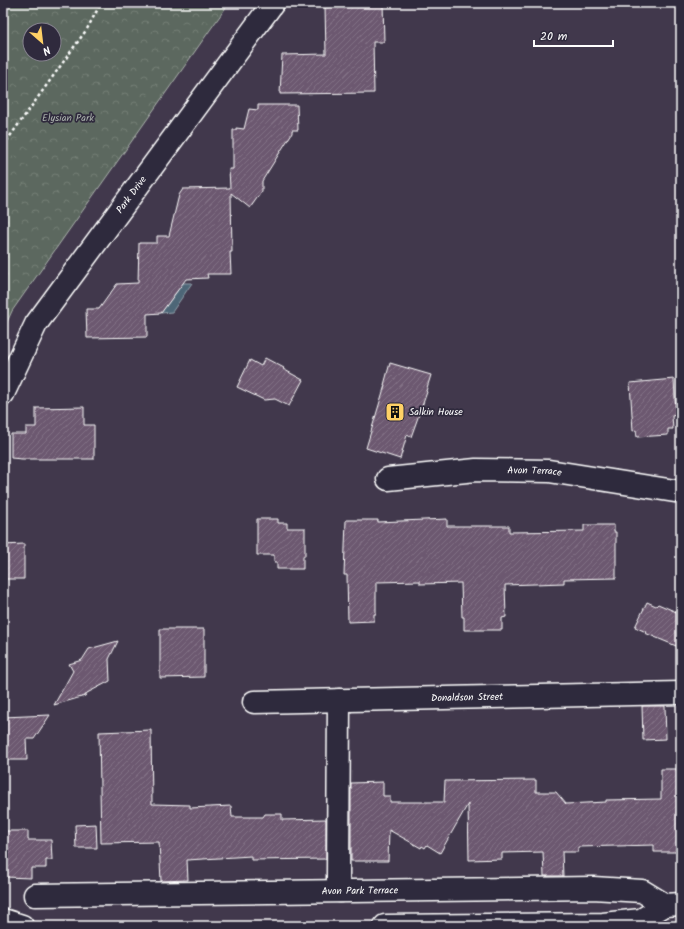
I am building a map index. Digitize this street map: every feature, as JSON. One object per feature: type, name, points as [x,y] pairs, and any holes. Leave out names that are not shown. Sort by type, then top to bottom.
[{"type":"street","name":"Park Drive","points":[[3,394],[36,324],[273,3]]},
{"type":"street","name":"Avon Terrace","points":[[388,479],[476,470],[549,471],[681,492]]},
{"type":"street","name":"Donaldson Street","points":[[254,702],[681,693]]},
{"type":"street","points":[[339,700],[338,879],[340,891]]},
{"type":"street","name":"Avon Park Terrace","points":[[35,895],[593,888],[642,891],[673,904]]},
{"type":"street","points":[[385,926],[603,924],[640,920],[673,904]]},
{"type":"street","points":[[3,920],[22,926]]},
{"type":"path","points":[[3,146],[87,29],[101,3]]},
{"type":"green space","name":"Elysian Park","points":[[3,3],[229,3],[12,311],[3,331]]},
{"type":"water","points":[[183,283],[192,283],[172,312],[161,313]]},
{"type":"building","points":[[339,3],[383,3],[384,42],[373,42],[374,93],[280,94],[282,55],[326,54],[325,7],[339,6]]},
{"type":"building","points":[[258,105],[297,105],[298,130],[292,130],[292,133],[262,181],[262,191],[250,208],[231,193],[231,274],[207,274],[208,278],[186,279],[161,313],[147,314],[147,337],[87,338],[86,309],[99,309],[117,284],[138,283],[139,243],[157,243],[157,236],[169,236],[179,195],[183,189],[230,188],[229,169],[233,169],[233,130],[236,130],[236,128],[244,129],[249,109],[258,110]]},
{"type":"building","points":[[265,358],[303,380],[289,406],[275,399],[264,400],[237,387],[250,360],[261,366]]},
{"type":"building","name":"Salkin House","points":[[390,363],[431,375],[426,391],[427,392],[411,437],[407,435],[400,459],[366,448]]},
{"type":"building","points":[[674,379],[676,415],[672,416],[673,429],[668,429],[668,435],[637,437],[636,430],[633,431],[630,383]]},
{"type":"building","points":[[84,407],[84,425],[94,425],[94,459],[11,458],[11,434],[26,434],[26,427],[36,427],[36,408]]},
{"type":"building","points":[[257,519],[278,519],[278,523],[287,523],[287,528],[305,528],[305,556],[303,556],[303,569],[277,569],[277,562],[274,562],[274,555],[257,555]]},
{"type":"building","points":[[447,519],[447,526],[509,526],[509,532],[584,531],[584,525],[614,525],[614,532],[616,532],[616,578],[564,579],[564,583],[505,585],[506,617],[502,618],[502,630],[464,630],[461,583],[420,584],[420,581],[376,582],[376,614],[374,614],[374,621],[348,622],[347,575],[344,575],[346,520],[378,520],[378,522]]},
{"type":"building","points":[[24,544],[24,579],[3,579],[3,545]]},
{"type":"building","points":[[647,602],[656,606],[658,604],[681,614],[681,648],[645,633],[646,632],[635,627]]},
{"type":"building","points":[[160,629],[204,629],[204,677],[160,678]]},
{"type":"building","points":[[118,641],[109,659],[110,681],[87,693],[85,696],[54,705],[73,671],[69,664],[82,660],[89,649]]},
{"type":"building","points":[[642,706],[665,706],[666,739],[643,740]]},
{"type":"building","points":[[50,715],[34,739],[26,739],[27,760],[3,760],[3,717]]},
{"type":"building","points":[[151,730],[152,804],[190,805],[190,808],[231,806],[232,817],[263,817],[265,814],[282,814],[282,820],[326,819],[326,859],[251,860],[251,856],[187,860],[188,880],[161,881],[159,842],[101,843],[99,732]]},
{"type":"building","points":[[661,769],[681,769],[681,831],[678,831],[679,852],[654,852],[654,845],[578,847],[578,852],[562,852],[563,876],[544,876],[543,852],[502,853],[502,859],[469,860],[468,804],[440,853],[427,845],[425,848],[422,846],[421,848],[389,830],[388,861],[351,861],[351,783],[383,782],[383,796],[390,796],[390,802],[444,802],[445,781],[536,780],[536,792],[556,792],[566,804],[606,802],[606,800],[661,799]]},
{"type":"building","points":[[96,824],[97,848],[76,848],[75,825]]},
{"type":"building","points":[[4,831],[28,831],[28,840],[51,840],[52,860],[46,860],[46,868],[31,868],[31,878],[5,877]]},
{"type":"place","name":"Salkin House","points":[[395,412]]}]
